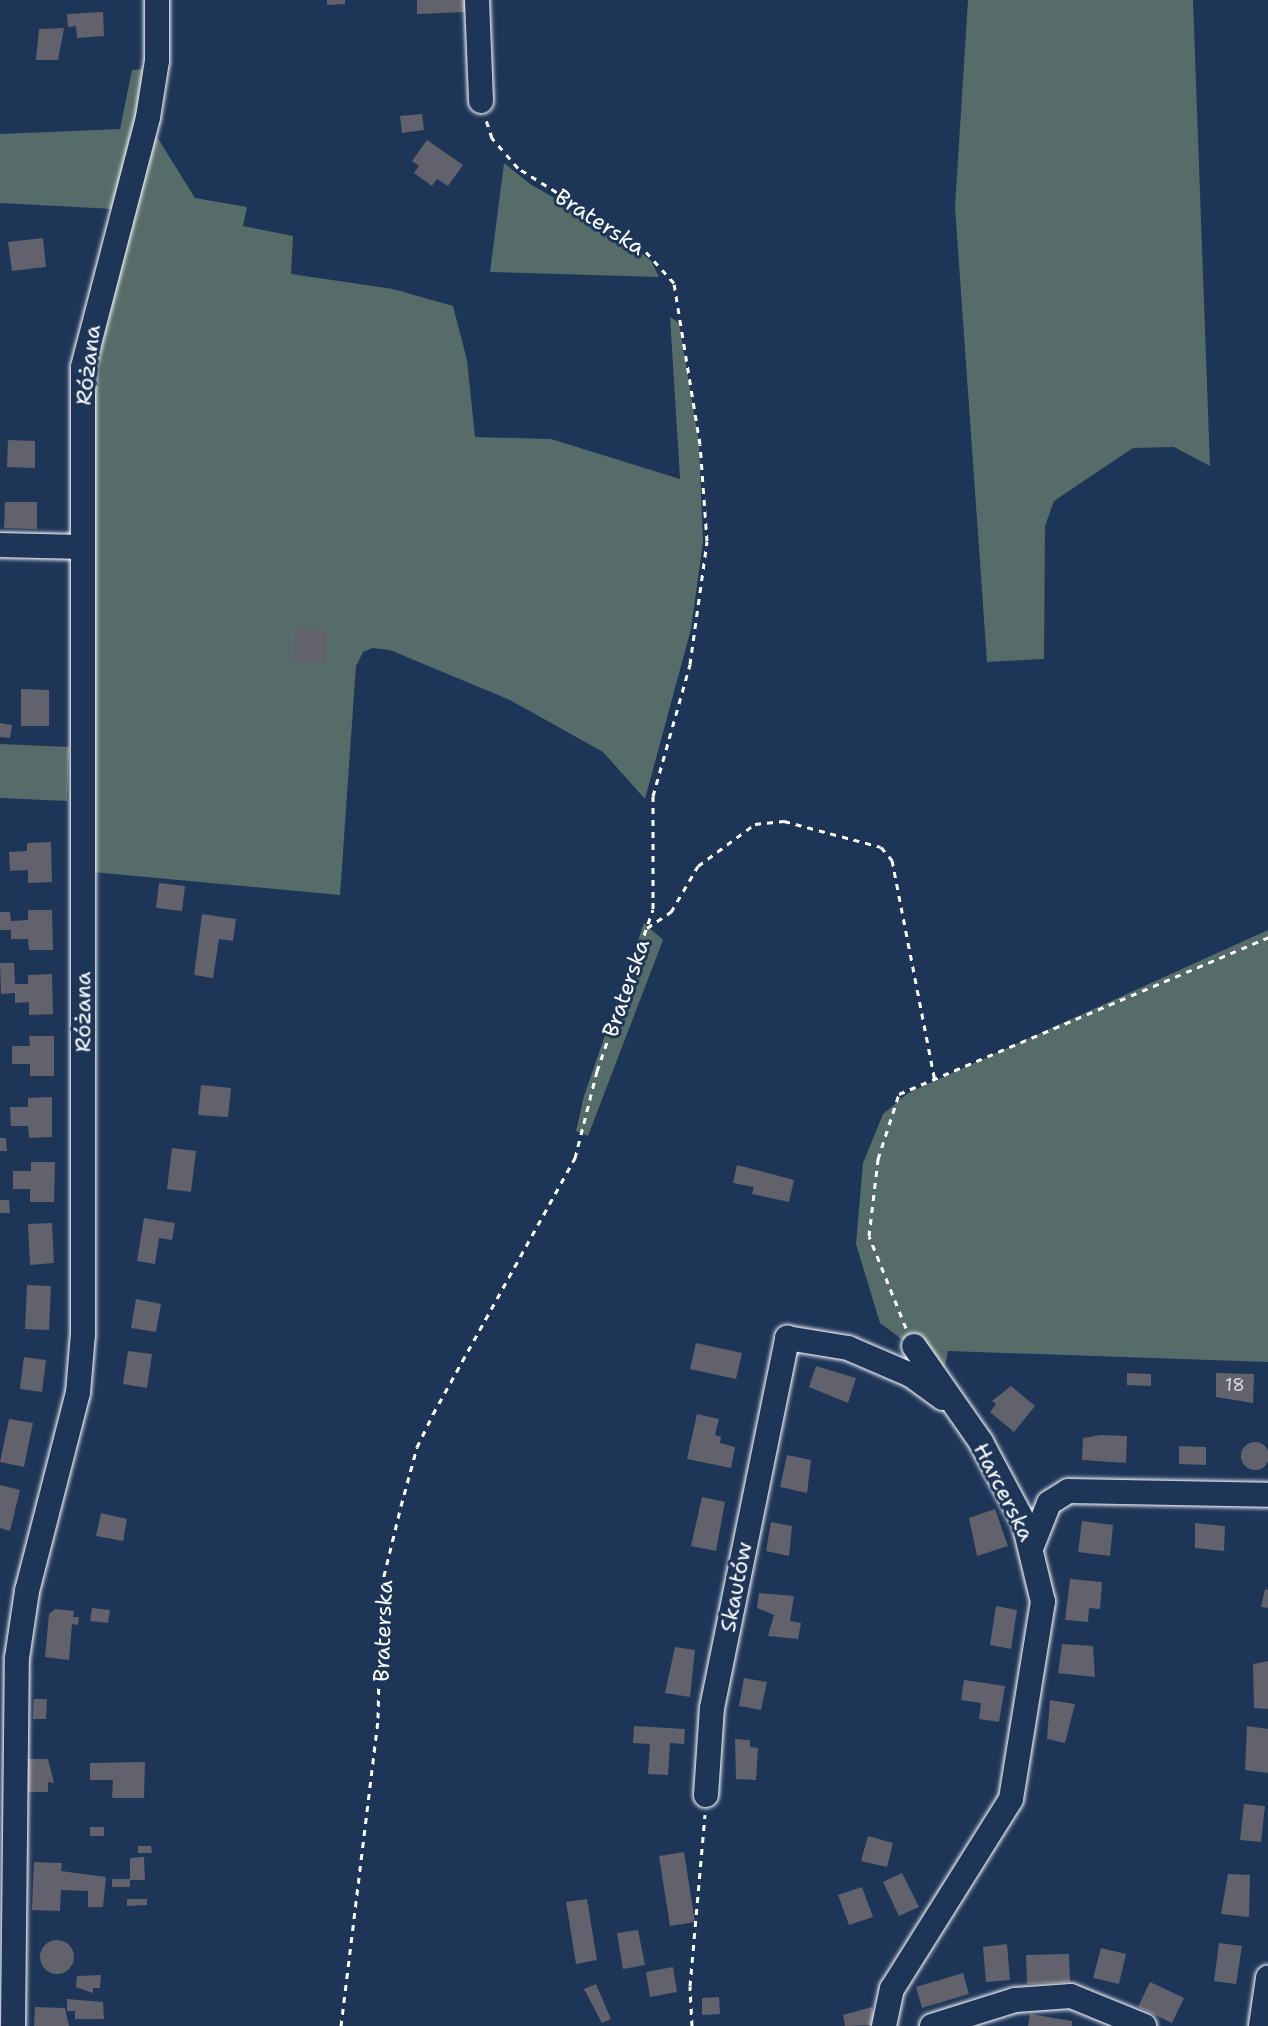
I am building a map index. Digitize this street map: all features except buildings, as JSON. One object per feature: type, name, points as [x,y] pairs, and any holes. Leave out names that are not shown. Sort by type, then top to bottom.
[{"type":"street","name":"Różana","points":[[13,2026],[17,1658],[27,1591],[78,1393],[83,1334],[83,367],[148,117],[157,61],[157,0]]},
{"type":"street","points":[[477,0],[481,101]]},
{"type":"street","points":[[0,545],[81,547]]},
{"type":"street","name":"Skautów","points":[[706,1795],[712,1708],[787,1338],[848,1348],[911,1375],[958,1408]]},
{"type":"street","name":"Harcerska","points":[[884,2026],[892,1989],[1011,1799],[1041,1633],[1040,1573],[1032,1546],[981,1442],[914,1346]]},
{"type":"street","points":[[1032,1546],[1045,1508],[1061,1493],[1268,1495]]},
{"type":"street","points":[[1261,2026],[1268,1978]]},
{"type":"street","points":[[932,2026],[1015,2000],[1071,1996],[1144,2026]]},
{"type":"path","name":"Braterska","points":[[341,2026],[378,1718],[381,1588],[417,1447],[566,1180],[653,909],[653,796],[690,664],[707,541],[706,499],[683,319],[674,283],[660,263],[612,225],[518,168],[492,138],[481,101]]},
{"type":"path","points":[[647,928],[671,912],[698,866],[755,824],[784,821],[881,847],[892,860],[935,1081]]},
{"type":"path","points":[[914,1346],[869,1236],[878,1159],[899,1094],[1268,937]]},
{"type":"path","points":[[692,2026],[690,1986],[706,1795]]},
{"type":"green space","points":[[968,0],[1193,0],[1210,466],[1174,447],[1133,448],[1054,501],[1045,526],[1044,659],[987,662],[955,207]]},
{"type":"green space","points":[[148,69],[114,209],[0,203],[0,134],[120,129],[132,70]]},
{"type":"green space","points":[[152,129],[195,198],[247,207],[243,226],[293,236],[291,274],[393,289],[453,306],[467,360],[475,437],[551,439],[680,479],[670,317],[679,323],[699,443],[703,542],[691,629],[645,799],[603,752],[510,700],[390,650],[372,648],[363,652],[356,666],[340,895],[93,872],[95,375]]},
{"type":"green space","points":[[504,163],[530,184],[624,238],[651,261],[659,277],[490,272]]},
{"type":"green space","points":[[0,744],[69,747],[67,801],[0,798]]},
{"type":"green space","points":[[644,923],[663,940],[588,1136],[576,1131],[584,1096]]},
{"type":"green space","points":[[1268,930],[1268,1362],[948,1351],[944,1371],[880,1323],[856,1244],[863,1163],[883,1114],[908,1093]]}]
